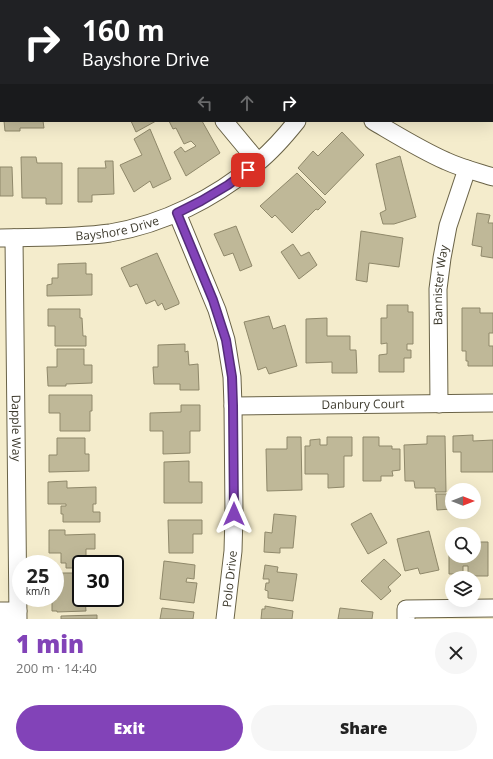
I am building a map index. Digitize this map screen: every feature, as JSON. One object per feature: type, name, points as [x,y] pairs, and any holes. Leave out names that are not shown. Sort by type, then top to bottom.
[{"type":"street","points":[[225,122],[258,162]]},
{"type":"street","name":"Bayshore Drive","points":[[7,238],[79,236],[111,232],[142,225],[177,213],[228,185],[258,162],[281,140],[296,122]]},
{"type":"street","points":[[375,122],[447,162],[493,177]]},
{"type":"street","name":"Bannister Way","points":[[439,404],[438,289],[448,226],[467,169]]},
{"type":"street","name":"Polo Drive","points":[[177,213],[217,310],[226,340],[232,377],[234,514],[233,544],[225,619]]},
{"type":"street","name":"Dapple Way","points":[[7,238],[18,615]]},
{"type":"street","name":"Danbury Court","points":[[233,406],[493,403]]},
{"type":"street","points":[[406,614],[493,608]]},
{"type":"street","points":[[0,611],[18,615]]},
{"type":"building","points":[[4,122],[43,122],[44,128],[20,128],[20,131],[5,131]]},
{"type":"building","points":[[131,122],[154,122],[136,132]]},
{"type":"building","points":[[170,122],[203,122],[220,153],[186,176],[174,152],[181,147],[185,152],[196,146],[191,141],[184,144],[176,128],[173,129]]},
{"type":"building","points":[[150,129],[171,179],[153,188],[150,181],[134,192],[120,165],[142,155],[134,139]]},
{"type":"building","points":[[342,132],[364,155],[325,195],[298,168],[313,151],[318,156]]},
{"type":"building","points":[[400,156],[416,217],[394,224],[383,224],[380,213],[386,210],[376,164]]},
{"type":"building","points":[[21,157],[36,157],[37,163],[62,163],[62,204],[46,204],[46,198],[22,198]]},
{"type":"building","points":[[105,161],[113,161],[114,194],[92,195],[92,202],[78,202],[78,168],[106,168]]},
{"type":"building","points":[[0,167],[12,167],[13,196],[0,196]]},
{"type":"building","points":[[297,173],[326,202],[318,210],[316,209],[292,233],[275,215],[272,218],[260,206]]},
{"type":"building","points":[[477,213],[490,215],[488,223],[493,223],[493,258],[481,256],[482,247],[472,245]]},
{"type":"building","points":[[236,226],[252,266],[240,271],[233,253],[224,256],[214,234]]},
{"type":"building","points":[[361,231],[403,238],[399,267],[369,263],[367,282],[356,280]]},
{"type":"building","points":[[293,244],[301,256],[309,252],[317,265],[299,279],[281,252]]},
{"type":"building","points":[[157,253],[179,302],[179,304],[165,310],[162,303],[158,306],[155,300],[146,304],[137,284],[130,287],[121,268]]},
{"type":"building","points":[[86,263],[86,274],[92,274],[92,295],[47,296],[47,285],[52,284],[52,278],[58,278],[58,264]]},
{"type":"building","points":[[387,305],[408,305],[408,312],[413,312],[413,344],[407,344],[407,350],[411,350],[411,358],[404,358],[404,372],[379,372],[379,355],[387,354],[387,343],[381,344],[381,318],[387,318]]},
{"type":"building","points":[[462,308],[480,308],[480,313],[493,313],[493,333],[489,333],[489,346],[493,346],[493,366],[468,366],[468,361],[466,361],[466,351],[462,351]]},
{"type":"building","points":[[48,309],[80,309],[83,336],[86,336],[86,346],[55,346],[55,326],[48,326]]},
{"type":"building","points":[[269,316],[273,329],[285,325],[297,366],[269,374],[266,367],[258,370],[244,322]]},
{"type":"building","points":[[327,318],[327,336],[350,336],[350,350],[356,350],[357,373],[332,373],[332,362],[306,363],[306,319]]},
{"type":"building","points":[[185,344],[185,352],[188,351],[189,365],[198,364],[199,390],[180,390],[180,384],[154,384],[153,367],[158,367],[158,345]]},
{"type":"building","points":[[57,349],[84,349],[84,365],[92,365],[92,383],[66,384],[66,386],[48,386],[47,367],[57,367]]},
{"type":"building","points":[[49,395],[92,395],[90,431],[60,431],[60,413],[49,413]]},
{"type":"building","points":[[181,405],[200,405],[200,431],[190,431],[190,453],[163,454],[163,431],[150,431],[150,413],[181,412]]},
{"type":"building","points":[[473,435],[473,441],[493,440],[493,472],[461,472],[461,452],[453,452],[453,436]]},
{"type":"building","points":[[427,436],[445,436],[445,492],[435,492],[435,488],[415,488],[414,481],[405,481],[404,445],[427,444]]},
{"type":"building","points":[[287,437],[301,437],[302,490],[267,491],[266,449],[287,449]]},
{"type":"building","points":[[327,437],[352,437],[352,456],[344,456],[344,487],[328,488],[328,474],[305,474],[305,446],[310,446],[310,440],[320,439],[320,445],[327,445]]},
{"type":"building","points":[[363,437],[379,437],[379,446],[392,446],[392,449],[400,449],[400,470],[392,471],[393,476],[381,476],[381,481],[363,481]]},
{"type":"building","points":[[57,438],[85,438],[85,454],[89,454],[89,471],[49,472],[49,455],[57,455]]},
{"type":"building","points":[[189,461],[189,482],[202,482],[202,503],[164,503],[164,462]]},
{"type":"building","points":[[67,481],[67,488],[96,487],[96,504],[93,504],[93,512],[100,512],[100,522],[63,522],[61,506],[66,506],[66,504],[48,504],[48,482]]},
{"type":"building","points":[[436,494],[445,494],[445,509],[437,510]]},
{"type":"building","points":[[371,513],[387,543],[368,554],[351,524]]},
{"type":"building","points":[[274,514],[296,516],[293,548],[280,548],[280,553],[264,552],[265,532],[272,533]]},
{"type":"building","points":[[168,520],[202,520],[202,534],[193,534],[193,553],[169,553]]},
{"type":"building","points":[[49,530],[65,530],[65,535],[95,534],[95,549],[86,549],[86,555],[72,555],[72,568],[66,568],[66,563],[64,563],[64,555],[61,555],[61,553],[49,553]]},
{"type":"building","points":[[429,531],[439,570],[420,574],[418,568],[405,571],[397,539]]},
{"type":"building","points":[[481,542],[488,542],[488,576],[481,576],[481,571],[468,571],[468,566],[463,566],[463,571],[449,571],[449,563],[481,563]]},
{"type":"building","points":[[384,559],[401,575],[388,587],[391,591],[381,600],[361,581]]},
{"type":"building","points":[[164,561],[195,565],[194,579],[187,578],[186,582],[197,583],[194,603],[160,599]]},
{"type":"building","points":[[265,565],[278,567],[277,572],[297,574],[293,601],[268,598],[268,591],[265,590],[266,583],[269,583],[269,579],[263,579]]},
{"type":"building","points":[[64,573],[72,573],[72,607],[86,607],[86,611],[52,611],[52,607],[64,607]]},
{"type":"building","points":[[265,606],[293,611],[292,619],[261,619],[262,609],[265,609]]},
{"type":"building","points":[[162,608],[194,612],[193,619],[160,619]]},
{"type":"building","points":[[340,608],[373,612],[372,619],[338,619]]},
{"type":"building","points":[[97,615],[97,619],[61,619],[61,616]]},
{"type":"route","points":[[234,514],[232,377],[226,340],[217,310],[177,213],[228,185],[248,170]]}]
